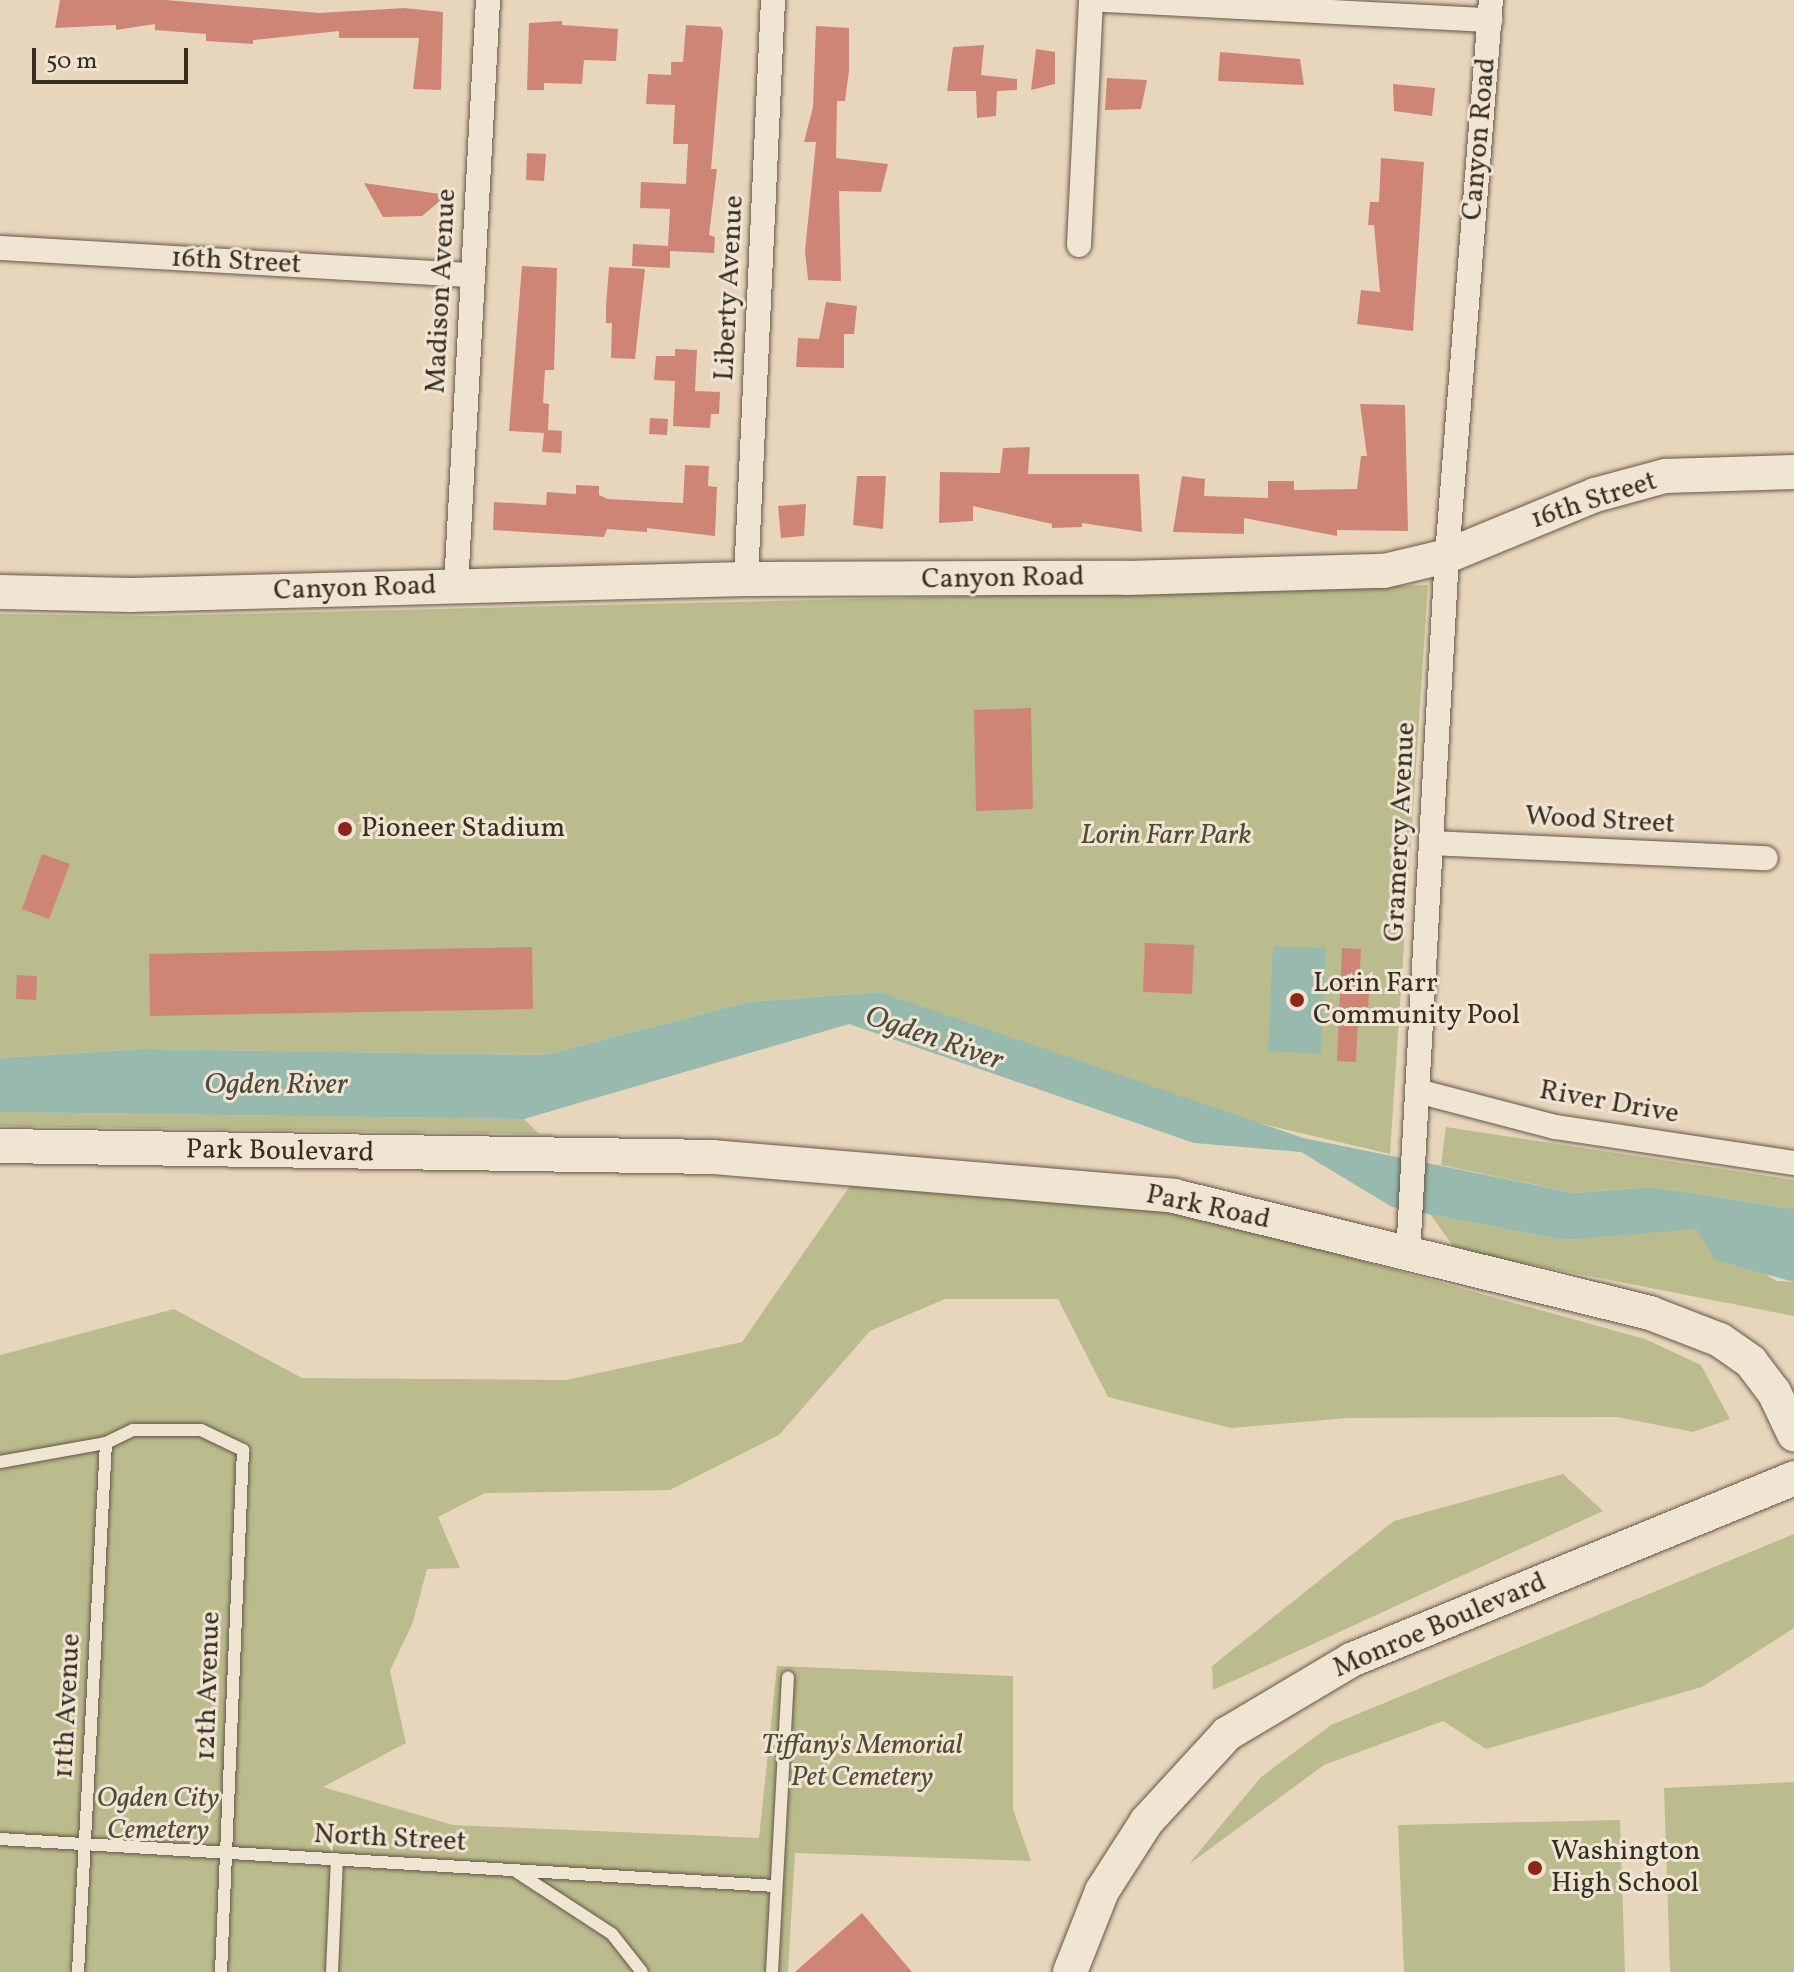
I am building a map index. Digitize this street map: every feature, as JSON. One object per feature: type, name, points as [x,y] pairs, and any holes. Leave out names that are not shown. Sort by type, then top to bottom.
[{"type":"street","name":"Madison Avenue","points":[[456,586],[488,0]]},
{"type":"street","name":"Liberty Avenue","points":[[746,579],[773,0]]},
{"type":"street","points":[[1079,245],[1091,0]]},
{"type":"street","points":[[1104,0],[1491,10]]},
{"type":"street","name":"Canyon Road","points":[[0,592],[130,595],[746,579],[1127,578],[1384,571],[1447,556],[1491,10]]},
{"type":"street","name":"16th Street","points":[[0,248],[473,275]]},
{"type":"street","name":"16th Street","points":[[1447,556],[1595,495],[1665,476],[1794,472]]},
{"type":"street","name":"Gramercy Avenue","points":[[1408,1255],[1447,556]]},
{"type":"street","name":"Wood Street","points":[[1431,843],[1766,858]]},
{"type":"street","name":"River Drive","points":[[1417,1091],[1555,1127],[1794,1163]]},
{"type":"street","name":"Park Boulevard","points":[[0,1146],[560,1154]]},
{"type":"street","name":"Park Road","points":[[560,1154],[799,1161],[1174,1196],[1650,1313],[1720,1340],[1751,1362],[1774,1392],[1794,1434]]},
{"type":"street","name":"Monroe Boulevard","points":[[1070,1972],[1102,1891],[1147,1821],[1227,1734],[1351,1660],[1794,1478]]},
{"type":"lane","name":"12th Avenue","points":[[106,1443],[133,1430],[201,1430],[243,1450],[221,1972]]},
{"type":"lane","points":[[0,1462],[106,1443]]},
{"type":"lane","name":"11th Avenue","points":[[78,1972],[106,1443]]},
{"type":"lane","points":[[772,1972],[788,1677]]},
{"type":"lane","name":"North Street","points":[[0,1839],[776,1886]]},
{"type":"lane","points":[[332,1972],[337,1859]]},
{"type":"lane","points":[[514,1870],[612,1934],[642,1972]]},
{"type":"green space","name":"Lorin Farr Park","points":[[1428,585],[1390,1154],[1212,1112],[880,992],[748,1002],[545,1055],[143,1049],[0,1058],[0,614],[152,616]]},
{"type":"green space","points":[[0,1112],[524,1119],[539,1134],[0,1126]]},
{"type":"green space","points":[[1446,1127],[1794,1180],[1794,1209],[1652,1187],[1575,1193],[1441,1165]]},
{"type":"green space","points":[[852,1183],[1174,1209],[1645,1339],[1701,1365],[1730,1419],[1693,1432],[1617,1417],[1348,1418],[1231,1428],[1108,1397],[1058,1299],[945,1299],[870,1331],[779,1435],[670,1490],[485,1493],[438,1517],[460,1568],[427,1569],[413,1622],[390,1671],[406,1743],[323,1787],[453,1825],[759,1838],[777,1666],[1013,1676],[1013,1809],[1031,1861],[795,1853],[788,1972],[0,1972],[0,1355],[174,1309],[302,1378],[566,1380],[742,1342]]},
{"type":"green space","points":[[1430,1214],[1564,1240],[1697,1228],[1776,1281],[1794,1282],[1794,1316],[1456,1250]]},
{"type":"green space","points":[[1563,1474],[1603,1511],[1213,1690],[1212,1666],[1394,1521]]},
{"type":"green space","points":[[1794,1534],[1794,1628],[1702,1687],[1486,1749],[1443,1721],[1324,1765],[1188,1865],[1261,1777],[1331,1725]]},
{"type":"green space","points":[[1794,1782],[1794,1972],[1670,1972],[1664,1788]]},
{"type":"green space","points":[[1620,1820],[1625,1972],[1404,1972],[1398,1825]]},
{"type":"water","name":"Lorin Farr Community Pool","points":[[1273,946],[1326,948],[1321,1054],[1268,1051]]},
{"type":"water","name":"Ogden River","points":[[880,992],[1303,1138],[1575,1193],[1652,1187],[1794,1209],[1794,1282],[1715,1260],[1697,1229],[1564,1240],[1392,1207],[1301,1152],[1194,1143],[849,1024],[524,1119],[0,1112],[0,1058],[143,1049],[545,1055],[748,1002]]},
{"type":"building","points":[[60,0],[166,0],[319,13],[404,8],[443,12],[441,90],[413,89],[419,38],[339,38],[339,31],[253,40],[253,44],[206,41],[206,34],[155,30],[155,24],[116,30],[116,25],[55,28]]},
{"type":"building","points":[[562,21],[562,25],[618,29],[616,61],[584,60],[582,84],[544,83],[544,90],[527,90],[529,23]]},
{"type":"building","points":[[686,25],[721,27],[723,32],[711,169],[717,169],[709,235],[715,237],[714,253],[670,251],[670,268],[632,266],[633,244],[668,246],[670,209],[640,208],[641,182],[686,184],[688,144],[673,144],[675,105],[646,104],[648,74],[671,75],[671,62],[683,62]]},
{"type":"building","points":[[816,26],[849,28],[845,101],[837,101],[836,158],[888,164],[881,192],[839,191],[841,281],[808,280],[805,251],[816,142],[804,142],[813,107]]},
{"type":"building","points":[[984,45],[981,75],[1017,79],[1017,90],[997,91],[996,116],[977,118],[976,91],[947,91],[953,47]]},
{"type":"building","points":[[1036,49],[1055,52],[1055,84],[1031,90]]},
{"type":"building","points":[[1220,52],[1300,59],[1304,85],[1218,81]]},
{"type":"building","points":[[1107,78],[1147,80],[1141,109],[1105,110]]},
{"type":"building","points":[[1393,84],[1435,88],[1432,116],[1394,111]]},
{"type":"building","points":[[527,153],[546,154],[544,181],[526,180]]},
{"type":"building","points":[[1381,158],[1424,162],[1413,331],[1357,324],[1361,290],[1380,292],[1374,225],[1368,225],[1370,202],[1379,202]]},
{"type":"building","points":[[364,183],[447,195],[422,216],[383,217]]},
{"type":"building","points":[[522,266],[557,268],[554,370],[545,370],[543,403],[549,404],[548,430],[562,431],[561,453],[542,452],[544,433],[509,431]]},
{"type":"building","points":[[609,267],[645,269],[635,359],[611,358],[612,323],[606,323]]},
{"type":"building","points":[[826,302],[857,306],[854,334],[844,334],[844,368],[796,367],[798,338],[819,339]]},
{"type":"building","points":[[675,349],[697,350],[695,391],[720,392],[719,414],[711,414],[710,428],[673,426],[675,381],[654,380],[656,356],[675,356]]},
{"type":"building","points":[[1360,404],[1405,405],[1408,531],[1337,530],[1337,536],[1244,518],[1244,534],[1173,532],[1182,476],[1205,479],[1204,496],[1268,498],[1268,481],[1294,481],[1294,490],[1357,489],[1361,456],[1367,456]]},
{"type":"building","points":[[650,418],[668,419],[667,435],[649,434]]},
{"type":"building","points":[[1030,447],[1028,474],[1139,474],[1142,532],[1082,523],[1082,527],[1052,528],[1052,524],[973,506],[973,521],[939,523],[940,472],[1000,473],[1003,448]]},
{"type":"building","points":[[685,465],[709,466],[708,486],[717,487],[715,536],[647,528],[647,532],[607,529],[604,537],[493,530],[494,502],[546,505],[547,492],[576,494],[576,485],[599,486],[599,495],[608,499],[683,503]]},
{"type":"building","points":[[857,476],[886,476],[883,529],[853,525]]},
{"type":"building","points":[[806,504],[804,536],[781,538],[778,506]]},
{"type":"building","points":[[1031,708],[1033,809],[976,811],[974,710]]},
{"type":"building","points":[[42,854],[70,864],[49,919],[22,909]]},
{"type":"building","points":[[1145,943],[1194,945],[1192,994],[1143,992]]},
{"type":"building","points":[[532,947],[533,1009],[150,1016],[149,954]]},
{"type":"building","points":[[1342,948],[1361,949],[1359,988],[1369,988],[1368,1018],[1358,1017],[1356,1062],[1337,1061]]},
{"type":"building","points":[[17,975],[37,976],[36,1000],[16,999]]},
{"type":"building","points":[[862,1913],[912,1972],[795,1972]]},
{"type":"place","name":"Pioneer Stadium","points":[[345,829]]},
{"type":"place","name":"Lorin Farr Community Pool","points":[[1297,1000]]},
{"type":"place","name":"Washington High School","points":[[1535,1868]]},
{"type":"park label","name":"Tiffany's Memorial Pet Cemetery","points":[[862,1762]]},
{"type":"park label","name":"Ogden City Cemetery","points":[[158,1815]]}]
